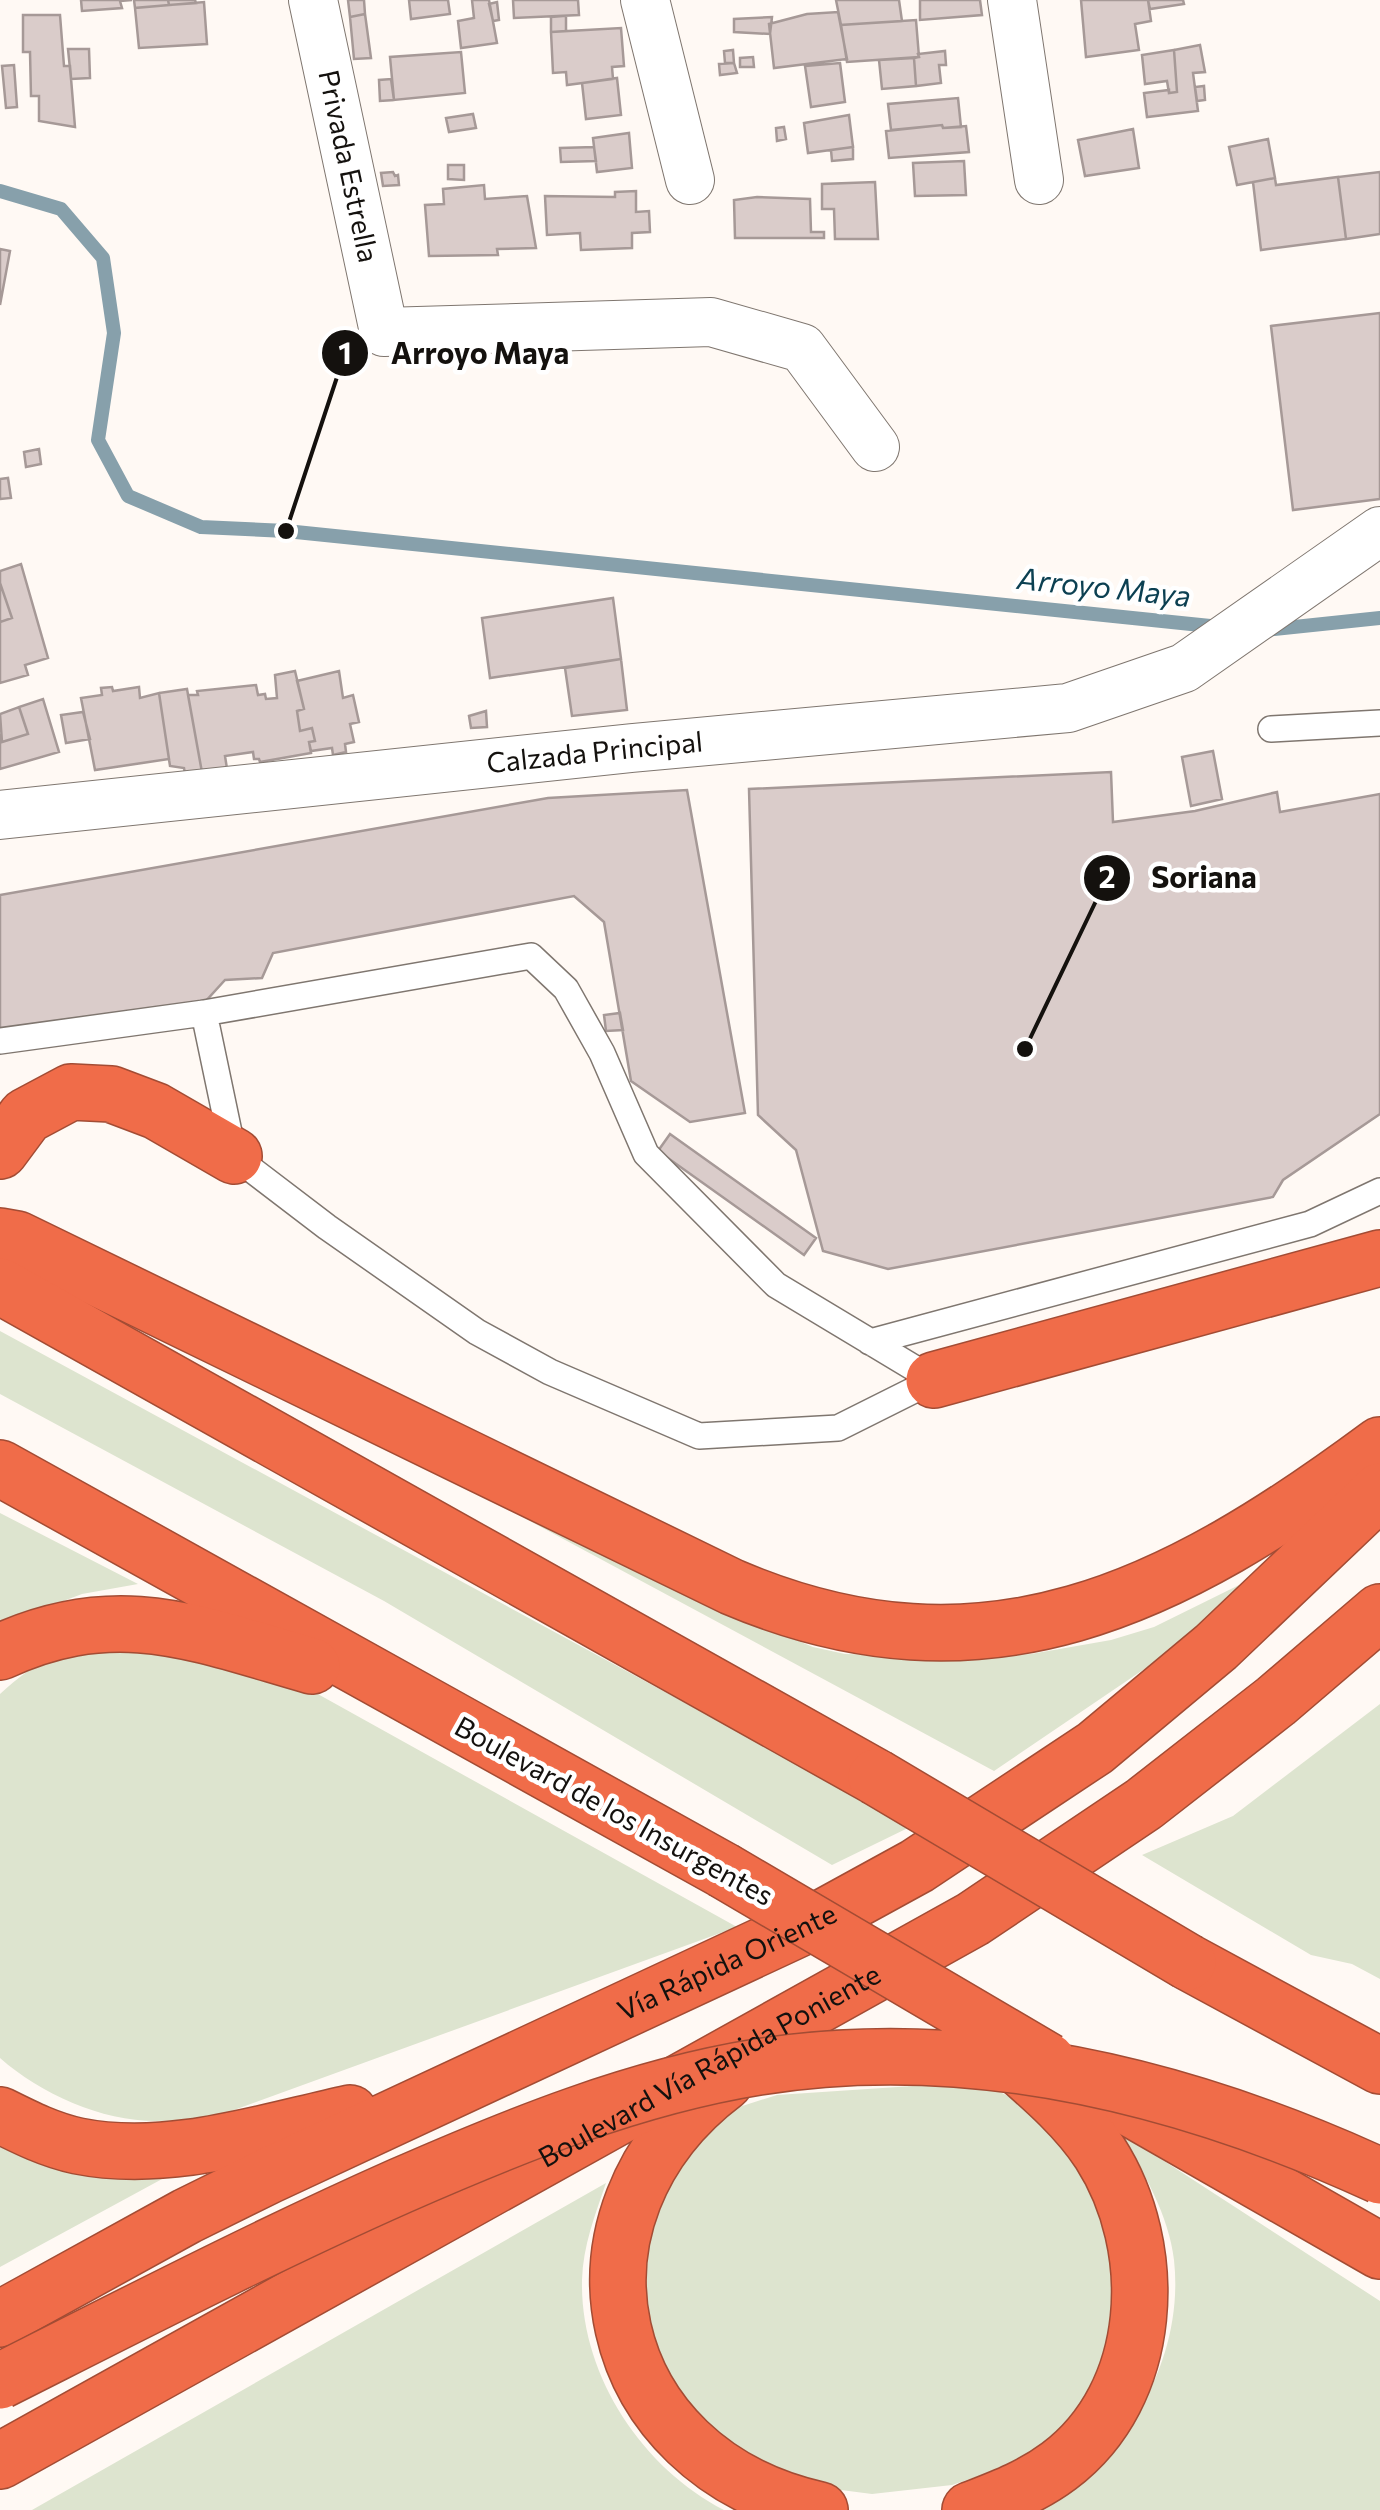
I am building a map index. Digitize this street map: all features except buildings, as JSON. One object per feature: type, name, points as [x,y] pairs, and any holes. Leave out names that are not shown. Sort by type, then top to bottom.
[{"type":"highway","points":[[0,1151],[26,1116],[72,1092],[111,1094],[156,1110],[234,1156]]},
{"type":"highway","points":[[0,1236],[35,1248],[732,1586],[789,1608],[854,1623],[918,1630],[984,1631],[1048,1622],[1112,1603],[1190,1570],[1244,1540],[1380,1446]]},
{"type":"highway","points":[[934,1380],[1380,1258]]},
{"type":"highway","points":[[0,1286],[876,1777],[1188,1962],[1380,2066]]},
{"type":"highway","name":"Boulevard de los Insurgentes","points":[[0,1468],[722,1870],[945,2001],[1082,2101],[1380,2251]]},
{"type":"highway","name":"Vía Rápida Oriente","points":[[0,2318],[187,2216],[824,1917],[916,1866],[1096,1748],[1216,1646],[1380,1491]]},
{"type":"highway","name":"Boulevard Vía Rápida Poniente","points":[[0,2461],[973,1919],[1144,1804],[1380,1612]]},
{"type":"highway","points":[[0,1652],[40,1634],[79,1625],[142,1624],[200,1634],[404,1693]]},
{"type":"highway","points":[[1276,1700],[1380,1651]]},
{"type":"highway","points":[[820,2510],[776,2498],[733,2479],[678,2435],[657,2407],[632,2359],[620,2308],[619,2276],[625,2226],[638,2187],[658,2150],[708,2095],[841,1995]]},
{"type":"highway","points":[[1287,2014],[1380,2051]]},
{"type":"highway","points":[[0,2380],[291,2235],[465,2157],[604,2106],[758,2067],[886,2058],[946,2058],[1023,2065],[1176,2098],[1322,2150],[1380,2176]]},
{"type":"highway","points":[[0,2115],[34,2133],[79,2146],[166,2150],[216,2143],[451,2090]]},
{"type":"highway","points":[[970,2510],[1039,2480],[1078,2448],[1106,2412],[1136,2340],[1139,2267],[1126,2205],[1099,2151],[1082,2101]]},
{"type":"street","name":"Privada Estrella","points":[[313,0],[384,332],[711,322],[802,348],[876,447]]},
{"type":"street","points":[[645,0],[690,180]]},
{"type":"street","points":[[1012,0],[1039,180]]},
{"type":"street","name":"Calzada Principal","points":[[0,815],[632,748],[1068,708],[1184,668],[1380,530]]},
{"type":"lane","points":[[1271,729],[1380,722]]},
{"type":"lane","points":[[0,1041],[204,1014],[530,956],[566,989],[602,1053],[646,1154],[776,1284],[934,1380]]},
{"type":"lane","points":[[204,1014],[234,1156],[477,1332],[550,1372],[699,1436],[838,1428],[934,1380]]},
{"type":"lane","points":[[870,1342],[1310,1224],[1380,1191]]},
{"type":"green space","points":[[0,1331],[912,1826],[832,1865],[384,1601],[0,1394]]},
{"type":"green space","points":[[463,1485],[749,1621],[813,1647],[845,1654],[1031,1654],[1111,1640],[1154,1627],[1290,1560],[1162,1657],[994,1771]]},
{"type":"green space","points":[[0,1513],[138,1584],[82,1594],[0,1625]]},
{"type":"green space","points":[[109,1641],[298,1683],[737,1927],[226,2113],[135,2120],[93,2111],[53,2094],[0,2058],[0,1694],[50,1658],[77,1647]]},
{"type":"green space","points":[[1380,1704],[1380,1979],[1352,1964],[1311,1955],[1142,1855],[1233,1816]]},
{"type":"green space","points":[[958,2083],[996,2090],[1041,2113],[1066,2134],[1110,2224],[1117,2338],[1092,2388],[1066,2422],[1039,2450],[1014,2464],[952,2485],[872,2494],[810,2486],[767,2475],[689,2411],[648,2332],[642,2281],[647,2234],[681,2161],[736,2108],[777,2095]]},
{"type":"green space","points":[[1121,2133],[1380,2301],[1380,2510],[1042,2510],[1072,2489],[1123,2435],[1159,2370],[1170,2334],[1175,2297],[1171,2243],[1154,2194]]},
{"type":"green space","points":[[0,2137],[175,2172],[0,2267]]},
{"type":"green space","points":[[606,2183],[583,2267],[584,2315],[592,2350],[604,2383],[642,2443],[694,2492],[724,2510],[32,2510]]},
{"type":"waterway","name":"Arroyo Maya","points":[[0,191],[61,209],[103,258],[114,333],[98,440],[128,496],[201,527],[286,531],[1220,627]]},
{"type":"waterway","name":"Arroyo Maya","points":[[1266,630],[1380,618]]},
{"type":"place","name":"Arroyo Maya","points":[[286,531]]},
{"type":"place","name":"Soriana","points":[[1025,1049]]}]
